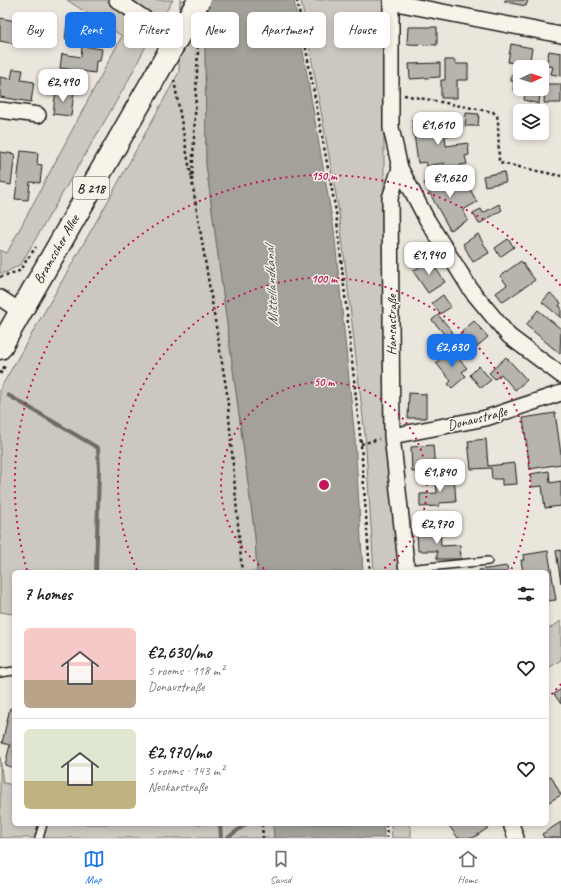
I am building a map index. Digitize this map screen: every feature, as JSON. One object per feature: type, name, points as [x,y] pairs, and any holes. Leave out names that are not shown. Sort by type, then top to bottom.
[{"type":"main road","name":"B 218","points":[[183,20],[199,0]]},
{"type":"main road","name":"Bramscher Allee","points":[[0,348],[10,320],[163,48]]},
{"type":"street","points":[[117,0],[133,12]]},
{"type":"street","points":[[561,35],[391,1],[391,128],[400,168],[426,218],[471,290],[509,336],[561,375]]},
{"type":"street","points":[[0,110],[38,115]]},
{"type":"street","name":"Hansastraße","points":[[400,168],[390,198],[392,436],[407,570]]},
{"type":"street","points":[[0,298],[10,320]]},
{"type":"street","name":"Donaustraße","points":[[392,436],[486,418],[561,392]]},
{"type":"street","points":[[512,826],[516,838]]},
{"type":"lane","points":[[415,570],[488,561]]},
{"type":"lane","points":[[0,673],[12,671]]},
{"type":"lane","points":[[39,838],[42,826]]},
{"type":"path","points":[[297,0],[336,212],[362,444],[370,570]]},
{"type":"path","points":[[192,181],[198,48]]},
{"type":"path","points":[[172,76],[174,78],[192,181],[227,393],[242,570]]},
{"type":"path","points":[[391,93],[493,112],[497,116],[498,121],[500,163],[561,176]]},
{"type":"path","points":[[362,444],[392,436]]},
{"type":"path","points":[[262,826],[263,838]]},
{"type":"path","points":[[386,826],[387,838]]},
{"type":"shaded area","points":[[67,0],[173,0],[166,12],[124,12],[124,48],[145,48],[127,83],[21,264],[5,273],[0,273],[0,250],[7,253],[122,36],[116,32],[116,12],[85,12]]},
{"type":"shaded area","points":[[180,0],[197,0],[200,12],[191,12],[191,48],[205,48],[206,164],[255,536],[257,570],[12,570],[12,614],[0,612],[0,389],[108,201],[179,72],[179,48],[183,48],[183,12],[180,12]]},
{"type":"shaded area","points":[[301,0],[384,0],[384,12],[334,12],[334,48],[384,48],[384,430],[401,570],[374,570],[365,435],[339,212],[310,48],[326,48],[326,12],[303,12]]},
{"type":"shaded area","points":[[561,621],[561,660],[549,668],[549,629]]},
{"type":"shaded area","points":[[0,757],[3,783],[12,785],[12,826],[273,826],[274,838],[0,838]]},
{"type":"shaded area","points":[[391,826],[409,826],[411,829],[411,838],[392,838]]},
{"type":"water","name":"Mittellandkanal","points":[[197,0],[294,0],[296,12],[247,12],[247,48],[302,48],[334,230],[355,439],[363,570],[257,570],[255,536],[206,164],[205,48],[239,48],[239,12],[200,12]]},
{"type":"water","points":[[273,826],[383,826],[384,838],[274,838]]},
{"type":"building","points":[[505,0],[528,0],[526,6],[505,2]]},
{"type":"building","points":[[0,18],[12,20],[12,43],[0,41]]},
{"type":"building","points":[[408,27],[437,27],[437,45],[407,44]]},
{"type":"building","points":[[511,44],[532,48],[530,60],[513,60],[513,63],[508,62]]},
{"type":"building","points":[[82,48],[102,49],[100,61],[96,61],[95,73],[60,68],[62,54],[81,57]]},
{"type":"building","points":[[549,51],[561,53],[561,76],[551,74],[553,67],[549,66],[549,60],[547,60]]},
{"type":"building","points":[[445,60],[455,60],[455,64],[468,64],[468,80],[457,80],[457,98],[441,98],[441,80],[445,80]]},
{"type":"building","points":[[440,63],[440,77],[410,79],[409,64]]},
{"type":"building","points":[[13,69],[23,70],[21,80],[34,82],[31,102],[0,97],[0,77],[11,79]]},
{"type":"building","points":[[511,75],[513,75],[513,82],[511,81]]},
{"type":"building","points":[[549,84],[561,84],[561,103],[544,103],[544,96],[549,96]]},
{"type":"building","points":[[56,89],[74,92],[71,116],[53,114]]},
{"type":"building","points":[[525,96],[540,96],[539,104],[524,100]]},
{"type":"building","points":[[466,113],[479,114],[478,126],[465,126]]},
{"type":"building","points":[[452,114],[453,122],[448,123],[449,135],[445,136],[446,146],[468,143],[469,155],[465,156],[467,164],[460,165],[461,173],[446,175],[444,163],[427,166],[426,162],[418,163],[412,120],[429,118],[430,128],[447,126],[445,115]]},
{"type":"building","points":[[21,151],[38,153],[37,164],[42,165],[40,183],[30,182],[28,200],[15,199]]},
{"type":"building","points":[[0,152],[15,154],[11,185],[0,183]]},
{"type":"building","points":[[435,172],[437,176],[443,175],[450,188],[465,180],[477,202],[463,210],[468,220],[450,230],[424,183],[428,182],[425,177]]},
{"type":"building","points":[[504,172],[506,182],[485,186],[483,176]]},
{"type":"building","points":[[499,204],[502,210],[479,224],[473,213],[481,209],[483,213]]},
{"type":"building","points":[[478,234],[489,253],[473,262],[463,244]]},
{"type":"building","points":[[508,239],[514,247],[500,257],[495,248]]},
{"type":"building","points":[[430,260],[445,282],[428,293],[413,271]]},
{"type":"building","points":[[521,261],[535,280],[503,302],[496,293],[507,285],[500,276]]},
{"type":"building","points":[[550,293],[561,303],[559,306],[561,307],[561,318],[542,302]]},
{"type":"building","points":[[443,295],[451,307],[440,314],[432,303]]},
{"type":"building","points":[[538,310],[561,329],[560,354],[526,325]]},
{"type":"building","points":[[438,315],[453,332],[447,337],[432,320]]},
{"type":"building","points":[[474,321],[488,337],[474,349],[460,333]]},
{"type":"building","points":[[451,350],[467,368],[462,372],[466,376],[452,388],[448,384],[451,381],[436,363]]},
{"type":"building","points":[[506,357],[527,380],[515,390],[501,374],[495,379],[489,373]]},
{"type":"building","points":[[479,366],[491,380],[481,388],[470,375]]},
{"type":"building","points":[[409,393],[426,394],[426,418],[408,418]]},
{"type":"building","points":[[555,413],[561,464],[530,469],[523,418]]},
{"type":"building","points":[[486,439],[488,466],[515,463],[517,484],[502,485],[502,479],[492,479],[491,468],[471,469],[468,441]]},
{"type":"building","points":[[433,445],[435,470],[412,472],[411,447]]},
{"type":"building","points":[[549,471],[550,483],[561,481],[561,506],[545,508],[542,486],[532,487],[530,474]]},
{"type":"building","points":[[454,475],[456,502],[439,503],[439,506],[420,507],[420,494],[437,493],[436,476]]},
{"type":"building","points":[[440,529],[441,546],[460,545],[461,559],[437,559],[437,551],[418,551],[417,530]]},
{"type":"building","points":[[561,550],[561,583],[556,551]]},
{"type":"building","points":[[548,551],[556,600],[549,601],[549,570],[523,570],[521,560],[524,560],[523,555]]},
{"type":"building","points":[[507,566],[508,570],[479,570]]},
{"type":"building","points":[[561,689],[561,704],[554,694]]},
{"type":"building","points":[[10,708],[12,708],[12,767],[5,765],[10,745],[2,743]]},
{"type":"building","points":[[551,776],[561,795],[549,802],[549,777]]},
{"type":"building","points":[[561,822],[561,838],[544,838],[542,834]]},
{"type":"building","points":[[486,826],[488,828],[473,838],[458,838],[450,827]]},
{"type":"waterway","points":[[8,395],[98,448],[99,470],[96,570]]},
{"type":"waterway","points":[[220,826],[221,838]]},
{"type":"waterway","points":[[227,838],[244,826]]}]
